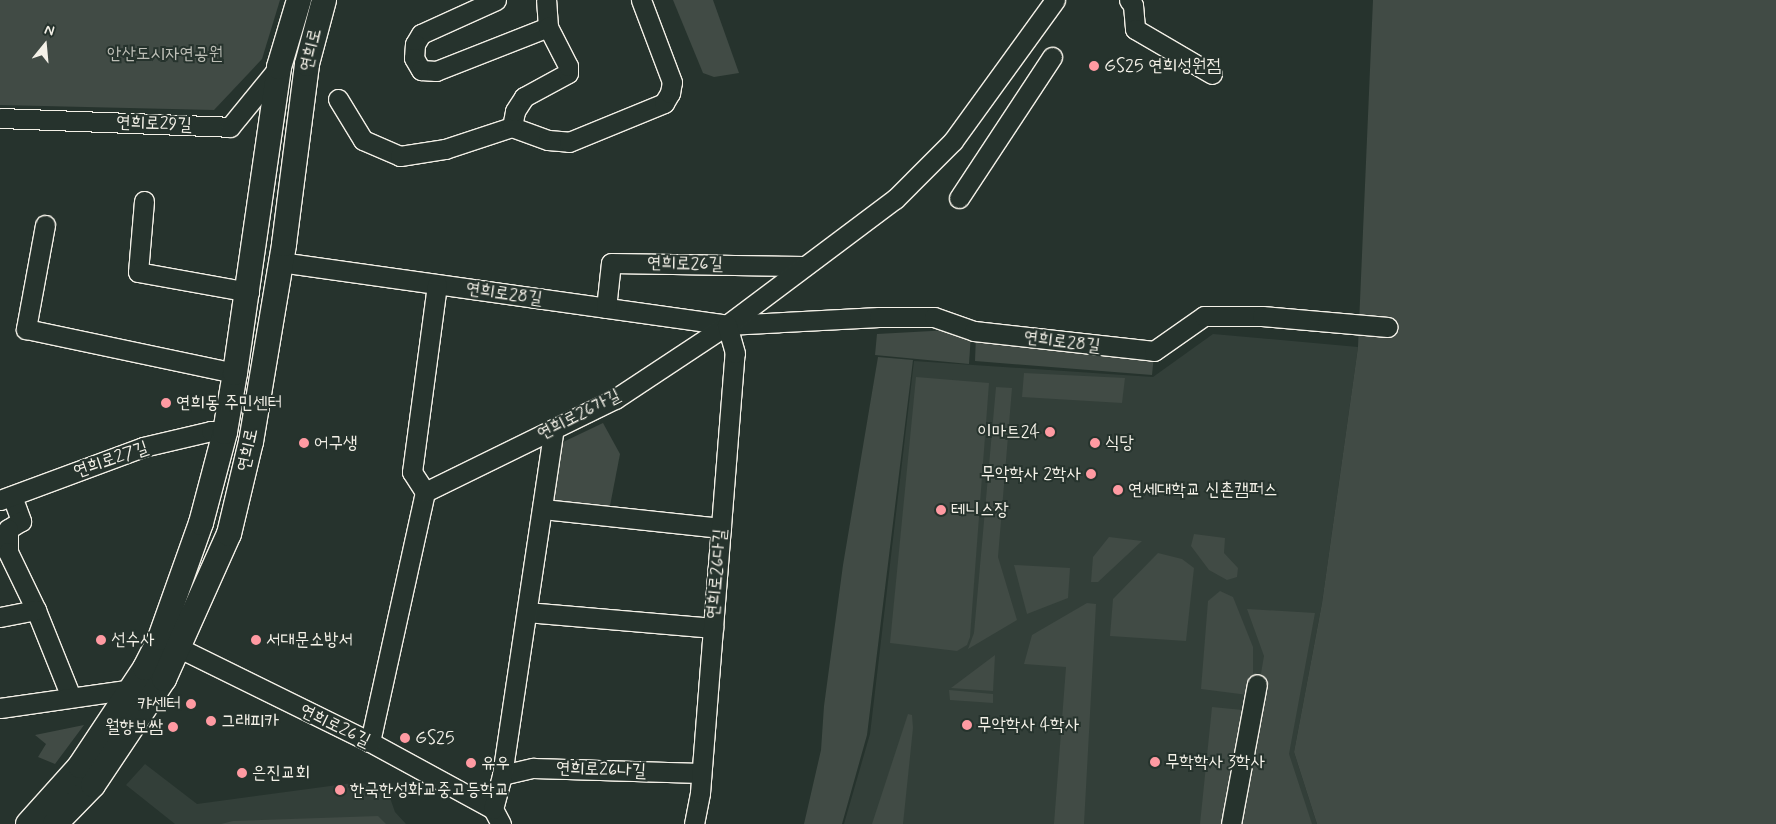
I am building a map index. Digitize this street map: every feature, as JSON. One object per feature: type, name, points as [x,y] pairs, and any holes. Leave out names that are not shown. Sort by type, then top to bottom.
[{"type":"main road","name":"연희로","points":[[28,824],[80,766],[132,689],[169,644],[225,432],[249,292],[279,67],[299,0]]},
{"type":"main road","name":"연희로","points":[[55,824],[94,785],[136,725],[169,644],[229,534],[251,442],[280,262],[306,64],[324,0]]},
{"type":"street","points":[[496,0],[421,34],[415,44],[414,58],[420,70],[436,71],[548,27]]},
{"type":"street","points":[[512,127],[515,111],[524,97],[568,73],[568,66],[548,27],[546,0]]},
{"type":"street","points":[[338,99],[363,140],[400,156],[445,149],[512,127],[548,140],[569,142],[664,103],[672,82],[641,0]]},
{"type":"street","points":[[727,325],[896,199],[953,141],[1055,0]]},
{"type":"street","points":[[1129,0],[1133,5],[1135,29],[1212,74]]},
{"type":"street","points":[[959,198],[1052,57]]},
{"type":"street","name":"연희로29길","points":[[0,118],[230,127],[279,67]]},
{"type":"street","points":[[144,201],[138,272],[249,292]]},
{"type":"street","points":[[45,225],[26,329],[235,373]]},
{"type":"street","name":"연희로28길","points":[[280,262],[727,325],[879,317],[934,318],[974,331],[1154,351],[1204,316],[1262,316],[1388,326]]},
{"type":"street","name":"연희로26길","points":[[606,308],[611,262],[805,266]]},
{"type":"street","points":[[370,742],[424,492],[412,472],[437,285]]},
{"type":"street","name":"연희로26가길","points":[[424,492],[615,399],[727,325]]},
{"type":"street","name":"연희로26다길","points":[[694,824],[701,773],[735,353],[727,325]]},
{"type":"street","points":[[497,817],[554,429]]},
{"type":"street","name":"연희로27길","points":[[6,498],[142,447],[211,431],[225,432]]},
{"type":"street","points":[[6,498],[21,522],[8,529],[8,552],[36,610],[71,697]]},
{"type":"street","points":[[543,509],[721,528]]},
{"type":"street","points":[[0,618],[36,610]]},
{"type":"street","points":[[528,612],[713,628]]},
{"type":"street","name":"연희로26길","points":[[169,644],[370,742],[497,817]]},
{"type":"street","points":[[1230,824],[1256,684]]},
{"type":"street","points":[[0,708],[132,689]]},
{"type":"street","name":"연희로26나길","points":[[502,776],[533,768],[701,773]]},
{"type":"shaded area","name":"연세대학교 신촌캠퍼스","points":[[1213,334],[1358,347],[1322,603],[1294,752],[1317,824],[844,824],[870,734],[914,361],[1153,377]]},
{"type":"shaded area","name":"한국한성화교중고등학교","points":[[145,764],[197,804],[360,782],[389,795],[395,812],[406,824],[175,824],[126,785]]},
{"type":"green space","name":"안산도시자연공원","points":[[0,0],[280,0],[262,59],[214,110],[0,105]]},
{"type":"green space","points":[[673,0],[713,0],[739,73],[714,77],[703,73]]},
{"type":"green space","points":[[1373,0],[1776,0],[1776,824],[1317,824],[1294,752],[1322,603],[1358,347]]},
{"type":"green space","points":[[950,330],[971,334],[969,364],[875,355],[877,334]]},
{"type":"green space","points":[[976,335],[1154,355],[1152,375],[975,361]]},
{"type":"green space","points":[[878,357],[913,360],[867,735],[842,824],[804,824],[821,750],[824,706],[843,565]]},
{"type":"green space","points":[[1024,373],[1125,378],[1122,403],[1022,397]]},
{"type":"green space","name":"테니스장","points":[[916,377],[989,383],[970,637],[967,645],[957,651],[890,643]]},
{"type":"green space","points":[[996,387],[1012,388],[998,557],[1017,620],[968,649],[974,633]]},
{"type":"green space","points":[[603,423],[620,454],[609,511],[551,502],[561,443]]},
{"type":"green space","points":[[1194,534],[1225,538],[1224,553],[1238,568],[1237,577],[1227,580],[1209,570],[1191,546]]},
{"type":"green space","points":[[1109,537],[1142,541],[1098,582],[1091,582],[1093,557]]},
{"type":"green space","points":[[1158,553],[1182,559],[1194,568],[1186,641],[1110,636],[1113,599]]},
{"type":"green space","points":[[1014,565],[1070,568],[1068,598],[1027,614]]},
{"type":"green space","points":[[1220,591],[1233,597],[1253,647],[1253,684],[1248,695],[1201,689],[1208,601]]},
{"type":"green space","points":[[1087,603],[1096,604],[1084,824],[1054,824],[1066,667],[1024,664],[1032,635]]},
{"type":"green space","points":[[1247,609],[1315,613],[1289,754],[1312,824],[1235,824],[1264,656]]},
{"type":"green space","points":[[995,655],[993,691],[951,688]]},
{"type":"green space","points":[[949,690],[993,694],[993,703],[950,700]]},
{"type":"green space","points":[[1212,707],[1243,710],[1221,824],[1200,824]]},
{"type":"green space","points":[[908,714],[912,715],[913,728],[903,824],[872,824]]},
{"type":"green space","points":[[84,725],[55,764],[38,757],[46,744],[35,735]]},
{"type":"green space","points":[[378,816],[386,824],[221,824],[233,821]]},
{"type":"place","name":"GS25 연희성원점","points":[[1094,66]]},
{"type":"place","name":"연희동 주민센터","points":[[166,403]]},
{"type":"place","name":"이마트24","points":[[1050,432]]},
{"type":"place","name":"어구생","points":[[304,443]]},
{"type":"place","name":"식당","points":[[1095,443]]},
{"type":"place","name":"무악학사 2학사","points":[[1091,474]]},
{"type":"place","name":"연세대학교 신촌캠퍼스","points":[[1118,490]]},
{"type":"place","name":"테니스장","points":[[941,510]]},
{"type":"place","name":"선수사","points":[[101,640]]},
{"type":"place","name":"서대문소방서","points":[[256,640]]},
{"type":"place","name":"캬센터","points":[[191,704]]},
{"type":"place","name":"그래피카","points":[[211,721]]},
{"type":"place","name":"무악학사 4학사","points":[[967,725]]},
{"type":"place","name":"월향보쌈","points":[[173,727]]},
{"type":"place","name":"GS25","points":[[405,738]]},
{"type":"place","name":"무학학사 3학사","points":[[1155,762]]},
{"type":"place","name":"유우","points":[[471,763]]},
{"type":"place","name":"은진교회","points":[[242,773]]},
{"type":"place","name":"한국한성화교중고등학교","points":[[340,790]]}]
